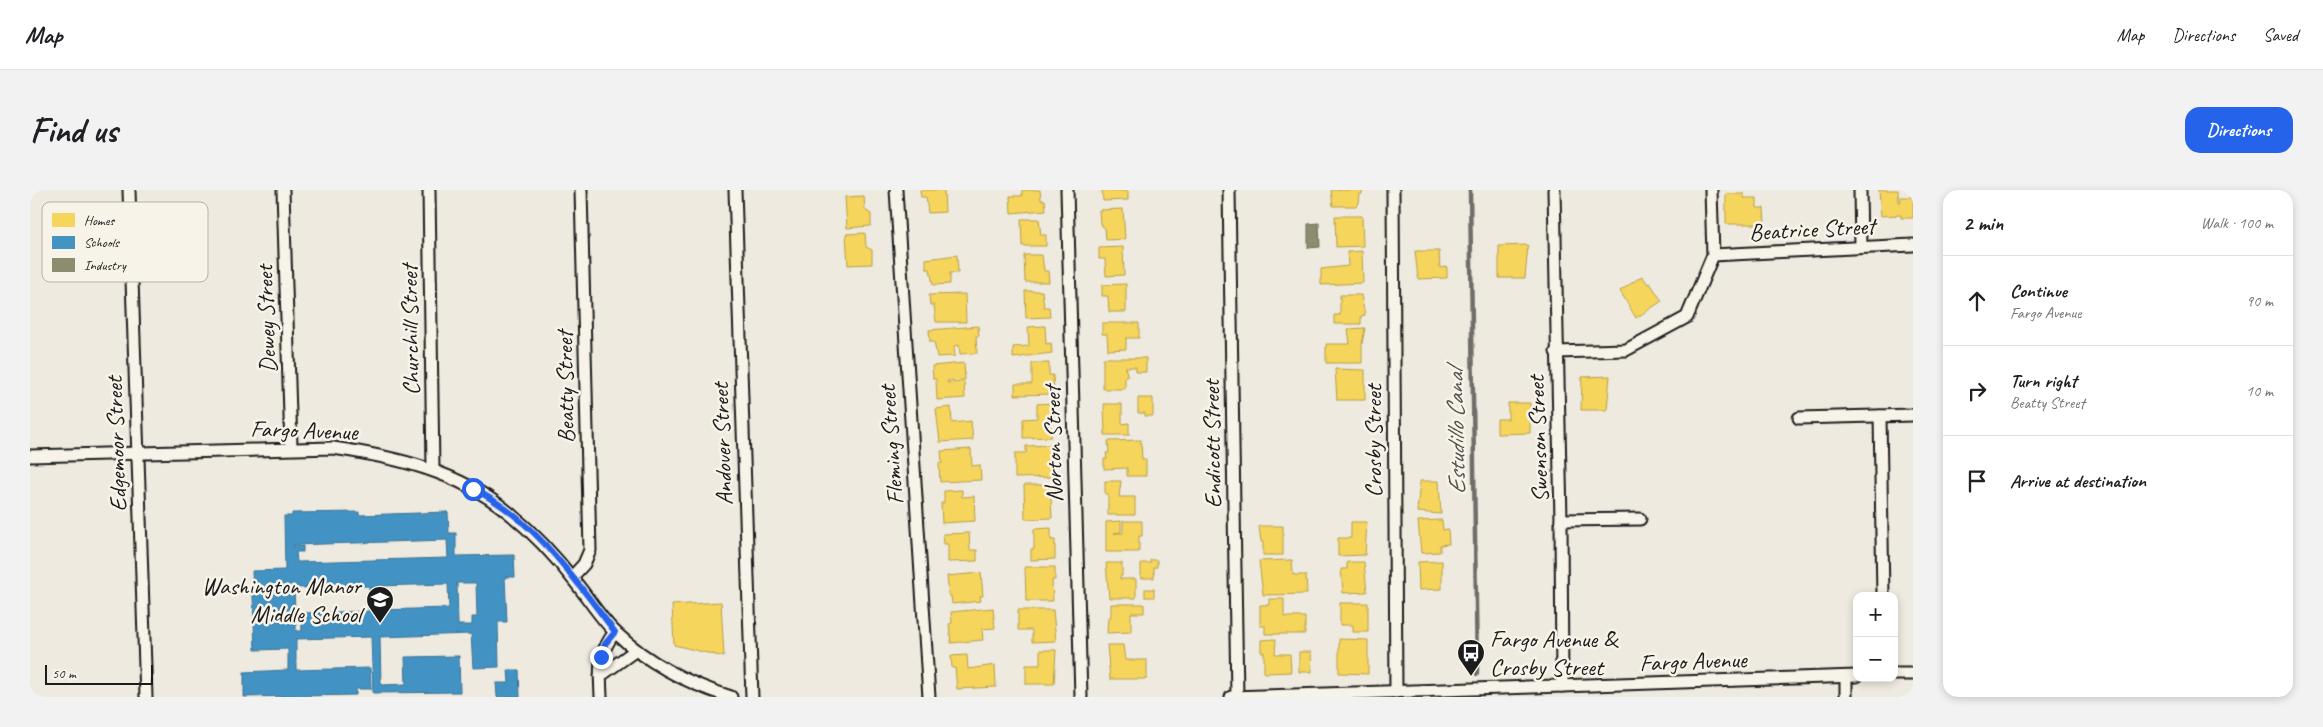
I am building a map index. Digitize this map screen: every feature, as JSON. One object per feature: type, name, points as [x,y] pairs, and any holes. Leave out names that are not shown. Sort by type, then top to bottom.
[{"type":"street","name":"Dewey Street","points":[[282,190],[291,447]]},
{"type":"street","name":"Churchill Street","points":[[429,190],[433,469]]},
{"type":"street","name":"Beatty Street","points":[[572,577],[584,564],[590,550],[581,190]]},
{"type":"street","name":"Andover Street","points":[[735,190],[752,697]]},
{"type":"street","name":"Fleming Street","points":[[896,190],[929,697]]},
{"type":"street","name":"Norton Street","points":[[1068,190],[1081,697]]},
{"type":"street","name":"Endicott Street","points":[[1228,190],[1237,697]]},
{"type":"street","name":"Crosby Street","points":[[1393,190],[1396,692]]},
{"type":"street","name":"Swenson Street","points":[[1554,190],[1561,520],[1562,686]]},
{"type":"street","points":[[1556,352],[1626,350],[1687,317],[1713,255],[1712,190]]},
{"type":"street","points":[[1860,190],[1861,247]]},
{"type":"street","name":"Beatrice Street","points":[[1713,255],[1913,245]]},
{"type":"street","name":"Edgemoor Street","points":[[132,282],[146,697]]},
{"type":"street","points":[[1799,418],[1913,415]]},
{"type":"street","points":[[1880,416],[1883,592]]},
{"type":"street","name":"Fargo Avenue","points":[[30,456],[291,447],[332,448],[365,452],[433,469],[480,493],[507,511],[540,540],[615,632],[636,650],[673,674],[731,697]]},
{"type":"street","points":[[1561,520],[1640,519]]},
{"type":"street","points":[[601,697],[601,657],[605,644],[615,632]]},
{"type":"street","points":[[600,676],[636,650]]},
{"type":"street","points":[[1898,674],[1913,674]]},
{"type":"street","name":"Fargo Avenue","points":[[1232,697],[1852,677]]},
{"type":"street","points":[[1846,697],[1852,677]]},
{"type":"building: Homes","points":[[920,190],[944,190],[945,212],[928,213],[926,197],[921,197]]},
{"type":"building: Homes","points":[[1022,190],[1040,190],[1041,200],[1045,200],[1046,210],[1011,213],[1010,196],[1022,196]]},
{"type":"building: Homes","points":[[1102,190],[1128,191],[1128,200],[1103,201]]},
{"type":"building: Homes","points":[[1331,190],[1362,190],[1362,194],[1360,194],[1359,203],[1356,206],[1333,206]]},
{"type":"building: Homes","points":[[1879,190],[1898,190],[1899,202],[1901,202],[1900,197],[1913,197],[1913,218],[1901,218],[1901,215],[1881,216]]},
{"type":"building: Homes","points":[[1726,194],[1744,194],[1744,198],[1757,198],[1757,208],[1764,208],[1765,224],[1726,224]]},
{"type":"building: Homes","points":[[864,196],[865,210],[871,214],[871,226],[847,228],[845,197]]},
{"type":"building: Homes","points":[[1123,209],[1125,239],[1106,240],[1105,228],[1100,224],[1099,210]]},
{"type":"building: Homes","points":[[1335,216],[1362,216],[1363,246],[1336,247]]},
{"type":"building: Homes","points":[[1021,219],[1039,219],[1041,235],[1046,235],[1046,246],[1022,246]]},
{"type":"building: Homes","points":[[865,233],[866,247],[872,250],[872,264],[848,265],[846,234]]},
{"type":"building: Homes","points":[[1528,245],[1525,278],[1499,278],[1499,246]]},
{"type":"building: Homes","points":[[1123,247],[1124,275],[1106,276],[1105,259],[1099,259],[1099,248]]},
{"type":"building: Homes","points":[[1362,251],[1363,283],[1321,285],[1321,269],[1348,266],[1347,252]]},
{"type":"building: Homes","points":[[1415,251],[1439,251],[1440,268],[1447,267],[1447,278],[1418,279]]},
{"type":"building: Homes","points":[[957,255],[958,273],[950,273],[950,284],[933,285],[930,269],[926,269],[926,259]]},
{"type":"building: Homes","points":[[1024,255],[1042,255],[1044,271],[1048,271],[1049,282],[1025,282]]},
{"type":"building: Homes","points":[[1642,276],[1648,284],[1650,283],[1662,301],[1636,318],[1620,291]]},
{"type":"building: Homes","points":[[1126,284],[1126,312],[1109,312],[1108,296],[1102,296],[1102,285]]},
{"type":"building: Homes","points":[[1025,291],[1042,291],[1044,307],[1049,307],[1050,317],[1026,318]]},
{"type":"building: Homes","points":[[965,294],[966,322],[936,322],[934,305],[930,305],[929,295]]},
{"type":"building: Homes","points":[[1340,295],[1361,295],[1365,315],[1361,316],[1361,324],[1334,324],[1334,315],[1340,315]]},
{"type":"building: Homes","points":[[1102,323],[1139,323],[1139,338],[1126,338],[1126,349],[1108,350],[1107,334],[1102,334]]},
{"type":"building: Homes","points":[[978,326],[979,336],[976,336],[977,353],[960,354],[959,345],[954,346],[955,356],[937,357],[934,342],[930,342],[929,330]]},
{"type":"building: Homes","points":[[1045,326],[1046,344],[1051,343],[1052,353],[1013,358],[1013,347],[1029,346],[1028,327]]},
{"type":"building: Homes","points":[[1365,328],[1362,344],[1362,363],[1326,363],[1326,344],[1350,344],[1348,329]]},
{"type":"building: Homes","points":[[1103,358],[1146,358],[1146,372],[1136,372],[1136,367],[1125,367],[1128,377],[1125,377],[1125,389],[1103,389]]},
{"type":"building: Homes","points":[[964,363],[965,380],[947,381],[948,383],[964,382],[965,398],[937,400],[936,379],[933,379],[932,366]]},
{"type":"building: Homes","points":[[1032,363],[1049,363],[1049,375],[1053,375],[1054,394],[1015,395],[1015,384],[1032,384]]},
{"type":"building: Homes","points":[[1335,369],[1365,370],[1365,400],[1337,400]]},
{"type":"building: Homes","points":[[1610,376],[1607,410],[1581,410],[1582,377]]},
{"type":"building: Homes","points":[[1138,398],[1153,398],[1153,416],[1145,416],[1145,413],[1138,413]]},
{"type":"building: Homes","points":[[1053,403],[1054,416],[1050,416],[1051,437],[1023,438],[1023,419],[1037,418],[1037,404]]},
{"type":"building: Homes","points":[[1508,403],[1530,403],[1530,433],[1497,434],[1497,419],[1508,419]]},
{"type":"building: Homes","points":[[1104,404],[1122,404],[1122,424],[1129,423],[1129,435],[1105,435]]},
{"type":"building: Homes","points":[[951,407],[952,423],[971,421],[973,440],[940,442],[936,409]]},
{"type":"building: Homes","points":[[1141,440],[1142,459],[1146,459],[1146,476],[1127,476],[1127,468],[1104,469],[1104,459],[1107,459],[1106,453],[1109,453],[1108,441]]},
{"type":"building: Homes","points":[[1050,445],[1054,477],[1015,478],[1015,453],[1026,453],[1026,446]]},
{"type":"building: Homes","points":[[971,449],[972,466],[980,465],[981,480],[940,482],[939,463],[942,463],[941,451]]},
{"type":"building: Homes","points":[[1105,481],[1121,481],[1119,497],[1135,497],[1135,515],[1108,515],[1108,494],[1105,494]]},
{"type":"building: Homes","points":[[1420,481],[1439,481],[1441,514],[1417,512]]},
{"type":"building: Homes","points":[[1024,485],[1054,485],[1054,498],[1051,498],[1052,518],[1025,519]]},
{"type":"building: Homes","points":[[962,490],[962,497],[974,496],[975,521],[942,523],[941,503],[944,503],[944,491]]},
{"type":"building: Homes","points":[[1442,520],[1443,530],[1448,529],[1449,544],[1440,545],[1440,552],[1421,553],[1418,521]]},
{"type":"building: Homes","points":[[1121,521],[1121,532],[1114,533],[1123,533],[1123,521],[1142,521],[1142,536],[1139,536],[1139,552],[1106,552],[1106,522]]},
{"type":"building: Homes","points":[[1351,522],[1367,522],[1365,555],[1338,556],[1338,538],[1351,538]]},
{"type":"building: Homes","points":[[1259,526],[1283,526],[1283,555],[1263,555],[1263,542],[1261,542]]},
{"type":"building: Homes","points":[[1051,528],[1051,540],[1055,540],[1055,559],[1031,560],[1031,549],[1034,549],[1034,529]]},
{"type":"building: Homes","points":[[969,533],[970,550],[977,550],[977,561],[948,562],[948,544],[944,544],[943,534]]},
{"type":"building: Homes","points":[[1150,560],[1157,560],[1157,567],[1154,567],[1154,578],[1141,578],[1141,563],[1150,563]]},
{"type":"building: Homes","points":[[1292,560],[1293,575],[1306,575],[1307,594],[1263,595],[1259,561]]},
{"type":"building: Homes","points":[[1442,561],[1442,589],[1419,590],[1418,562]]},
{"type":"building: Homes","points":[[1347,562],[1364,562],[1367,592],[1343,593],[1341,569],[1347,569]]},
{"type":"building: Homes","points":[[1106,563],[1122,563],[1122,576],[1120,576],[1120,579],[1136,579],[1136,598],[1109,598]]},
{"type":"building: Homes","points":[[1025,567],[1055,567],[1055,580],[1052,580],[1053,601],[1026,601]]},
{"type":"building: Homes","points":[[981,573],[983,596],[980,596],[981,601],[952,604],[951,596],[949,596],[947,576]]},
{"type":"building: Homes","points":[[1145,589],[1154,589],[1154,597],[1145,597]]},
{"type":"building: Homes","points":[[1269,599],[1284,599],[1284,617],[1305,617],[1305,634],[1265,634],[1265,626],[1260,626],[1260,605],[1269,605]]},
{"type":"building: Homes","points":[[721,602],[724,657],[674,645],[672,605]]},
{"type":"building: Homes","points":[[1340,603],[1368,603],[1368,632],[1353,632],[1353,625],[1340,625]]},
{"type":"building: Homes","points":[[1111,604],[1144,604],[1144,613],[1131,613],[1131,632],[1107,633],[1108,617],[1111,617]]},
{"type":"building: Homes","points":[[993,608],[995,628],[982,629],[983,640],[951,643],[949,624],[952,623],[951,612]]},
{"type":"building: Homes","points":[[1018,610],[1053,610],[1056,641],[1032,642],[1032,630],[1018,630]]},
{"type":"building: Homes","points":[[1276,639],[1275,654],[1290,654],[1291,672],[1264,673],[1264,652],[1261,652],[1261,640]]},
{"type":"building: Homes","points":[[1339,639],[1368,640],[1368,674],[1339,673]]},
{"type":"building: Homes","points":[[1107,645],[1123,645],[1125,660],[1147,660],[1147,679],[1110,679]]},
{"type":"building: Homes","points":[[1040,650],[1056,650],[1054,684],[1026,684],[1026,665],[1040,665]]},
{"type":"building: Homes","points":[[1299,652],[1311,652],[1312,672],[1299,672]]},
{"type":"building: Homes","points":[[967,655],[968,669],[995,665],[996,687],[957,689],[955,668],[952,668],[951,656]]},
{"type":"building: Schools","points":[[359,512],[359,515],[448,512],[449,533],[456,533],[456,556],[514,555],[515,577],[505,577],[507,622],[498,622],[499,667],[473,668],[471,634],[380,637],[381,685],[406,684],[405,657],[459,656],[460,692],[373,693],[371,637],[296,639],[296,670],[370,668],[371,689],[356,689],[356,695],[244,697],[244,672],[288,670],[288,649],[255,650],[252,571],[285,570],[284,516],[292,516],[292,513]],"holes":[[[447,540],[448,558],[297,562],[296,552],[303,552],[303,546],[293,545]],[[457,583],[476,583],[477,617],[472,617],[472,625],[458,625]],[[448,584],[449,608],[379,610],[378,586]],[[369,586],[369,611],[301,613],[302,631],[296,631],[294,588]]]},
{"type":"building: Schools","points":[[508,670],[519,670],[520,697],[497,697],[496,683],[509,683]]},
{"type":"building: Industry","points":[[1319,223],[1320,247],[1308,248],[1308,224]]},
{"type":"waterway","name":"Estudillo Canal","points":[[1470,190],[1477,674]]},
{"type":"place","name":"Washington Manor Middle School","points":[[380,624]]},
{"type":"place","name":"Fargo Avenue & Crosby Street","points":[[1471,677]]},
{"type":"route","points":[[473,489],[507,511],[540,540],[615,632],[605,644],[601,657]]}]
